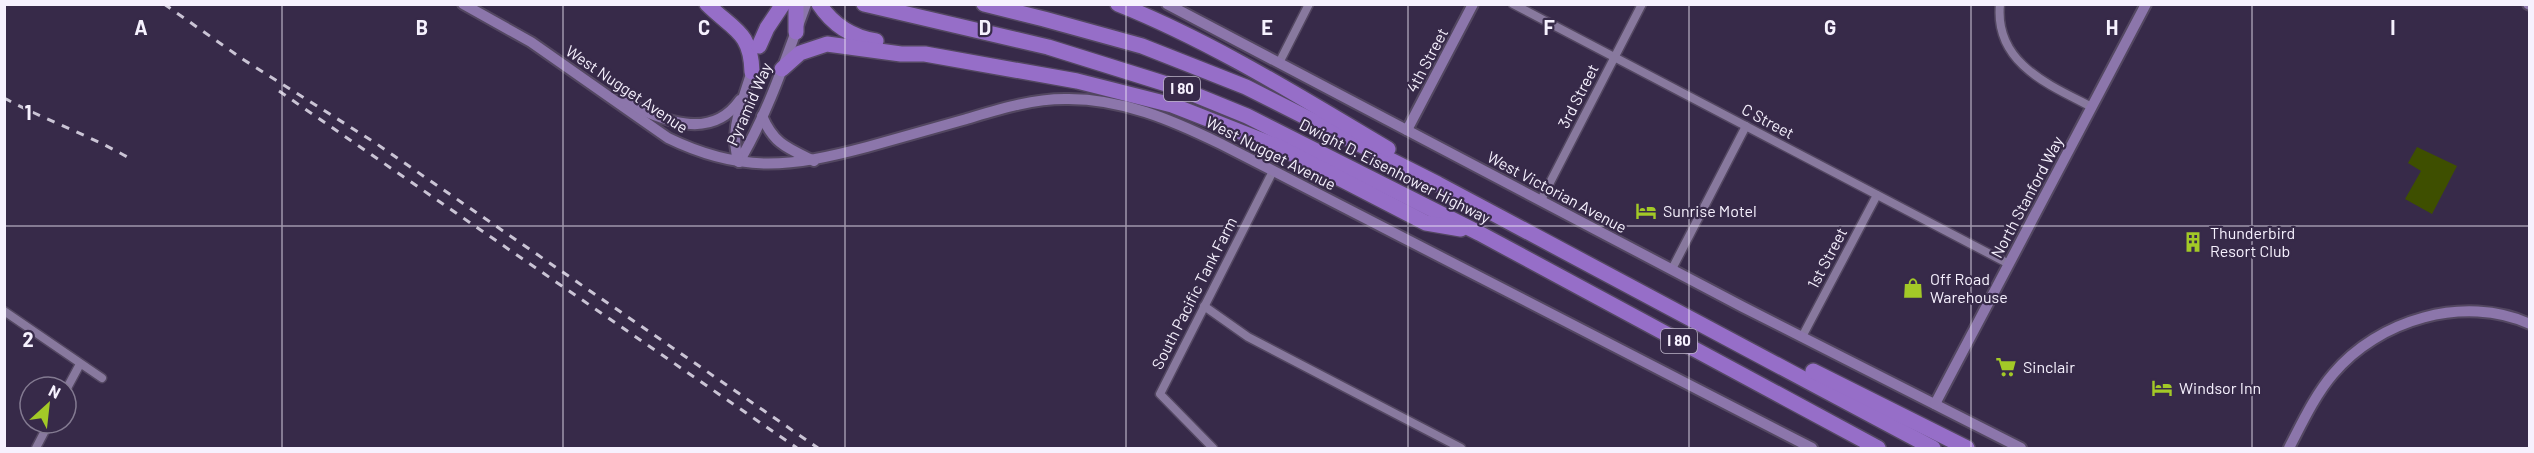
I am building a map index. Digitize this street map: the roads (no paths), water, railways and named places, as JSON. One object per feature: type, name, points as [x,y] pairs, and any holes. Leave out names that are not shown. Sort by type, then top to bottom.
[{"type":"highway","points":[[708,4],[743,34],[749,46],[752,72]]},
{"type":"highway","points":[[759,46],[767,28],[783,4]]},
{"type":"highway","points":[[796,4],[796,32]]},
{"type":"highway","points":[[819,4],[834,22],[849,33],[925,54],[1077,81],[1172,105],[1279,147],[1426,223],[1479,233]]},
{"type":"highway","name":"Dwight D. Eisenhower Highway","points":[[864,4],[1048,47],[1176,87],[1247,116],[1479,233],[1878,448]]},
{"type":"highway","name":"Dwight D. Eisenhower Highway","points":[[984,4],[1100,34],[1182,60],[1246,87],[1437,184],[1934,448]]},
{"type":"highway","points":[[1118,4],[1178,30],[1239,62],[1391,151],[1437,184]]},
{"type":"highway","points":[[782,69],[800,53],[827,44],[901,54],[925,54]]},
{"type":"highway","points":[[1716,331],[1771,351],[1967,448]]},
{"type":"street","name":"West Nugget Avenue","points":[[463,4],[512,30],[668,138],[692,149],[739,162],[775,164],[814,161],[1006,107],[1065,99],[1103,101],[1155,115],[1188,128],[1273,171],[1812,448]]},
{"type":"street","name":"Pyramid Way","points":[[739,162],[734,150],[734,141],[743,97],[775,4]]},
{"type":"street","name":"Pyramid Way","points":[[739,162],[782,69],[806,4]]},
{"type":"street","name":"West Victorian Avenue","points":[[1167,4],[1672,269],[2021,448]]},
{"type":"street","points":[[1279,63],[1309,4]]},
{"type":"street","name":"4th Street","points":[[1407,130],[1473,4]]},
{"type":"street","name":"C Street","points":[[1513,4],[2009,264]]},
{"type":"street","name":"3rd Street","points":[[1541,200],[1642,4]]},
{"type":"street","points":[[2000,4],[2002,32],[2009,50],[2021,66],[2036,78],[2092,107]]},
{"type":"street","name":"North Stanford Way","points":[[1935,404],[2146,4]]},
{"type":"street","points":[[600,91],[651,115],[686,123],[718,121],[732,111],[743,97]]},
{"type":"street","points":[[762,116],[779,143],[814,161]]},
{"type":"street","points":[[1672,269],[1746,126]]},
{"type":"street","name":"South Pacific Tank Farm","points":[[1212,448],[1160,394],[1273,171]]},
{"type":"street","name":"1st Street","points":[[1803,335],[1877,195]]},
{"type":"street","points":[[1204,306],[1248,337],[1461,448]]},
{"type":"street","points":[[4,311],[102,378]]},
{"type":"street","points":[[2289,448],[2310,408],[2333,373],[2364,345],[2400,325],[2439,314],[2481,312],[2521,320],[2529,324]]},
{"type":"street","points":[[74,375],[80,364]]},
{"type":"railway","points":[[164,4],[244,60],[374,142],[818,448]]},
{"type":"railway","points":[[279,91],[797,448]]},
{"type":"railway","points":[[4,98],[129,158]]},
{"type":"place","name":"Sunrise Motel","points":[[1646,211]]},
{"type":"place","name":"Thunderbird Resort Club","points":[[2193,242]]},
{"type":"place","name":"Off Road Warehouse","points":[[1913,288]]},
{"type":"place","name":"Sinclair","points":[[2006,367]]},
{"type":"place","name":"Windsor Inn","points":[[2162,388]]}]
